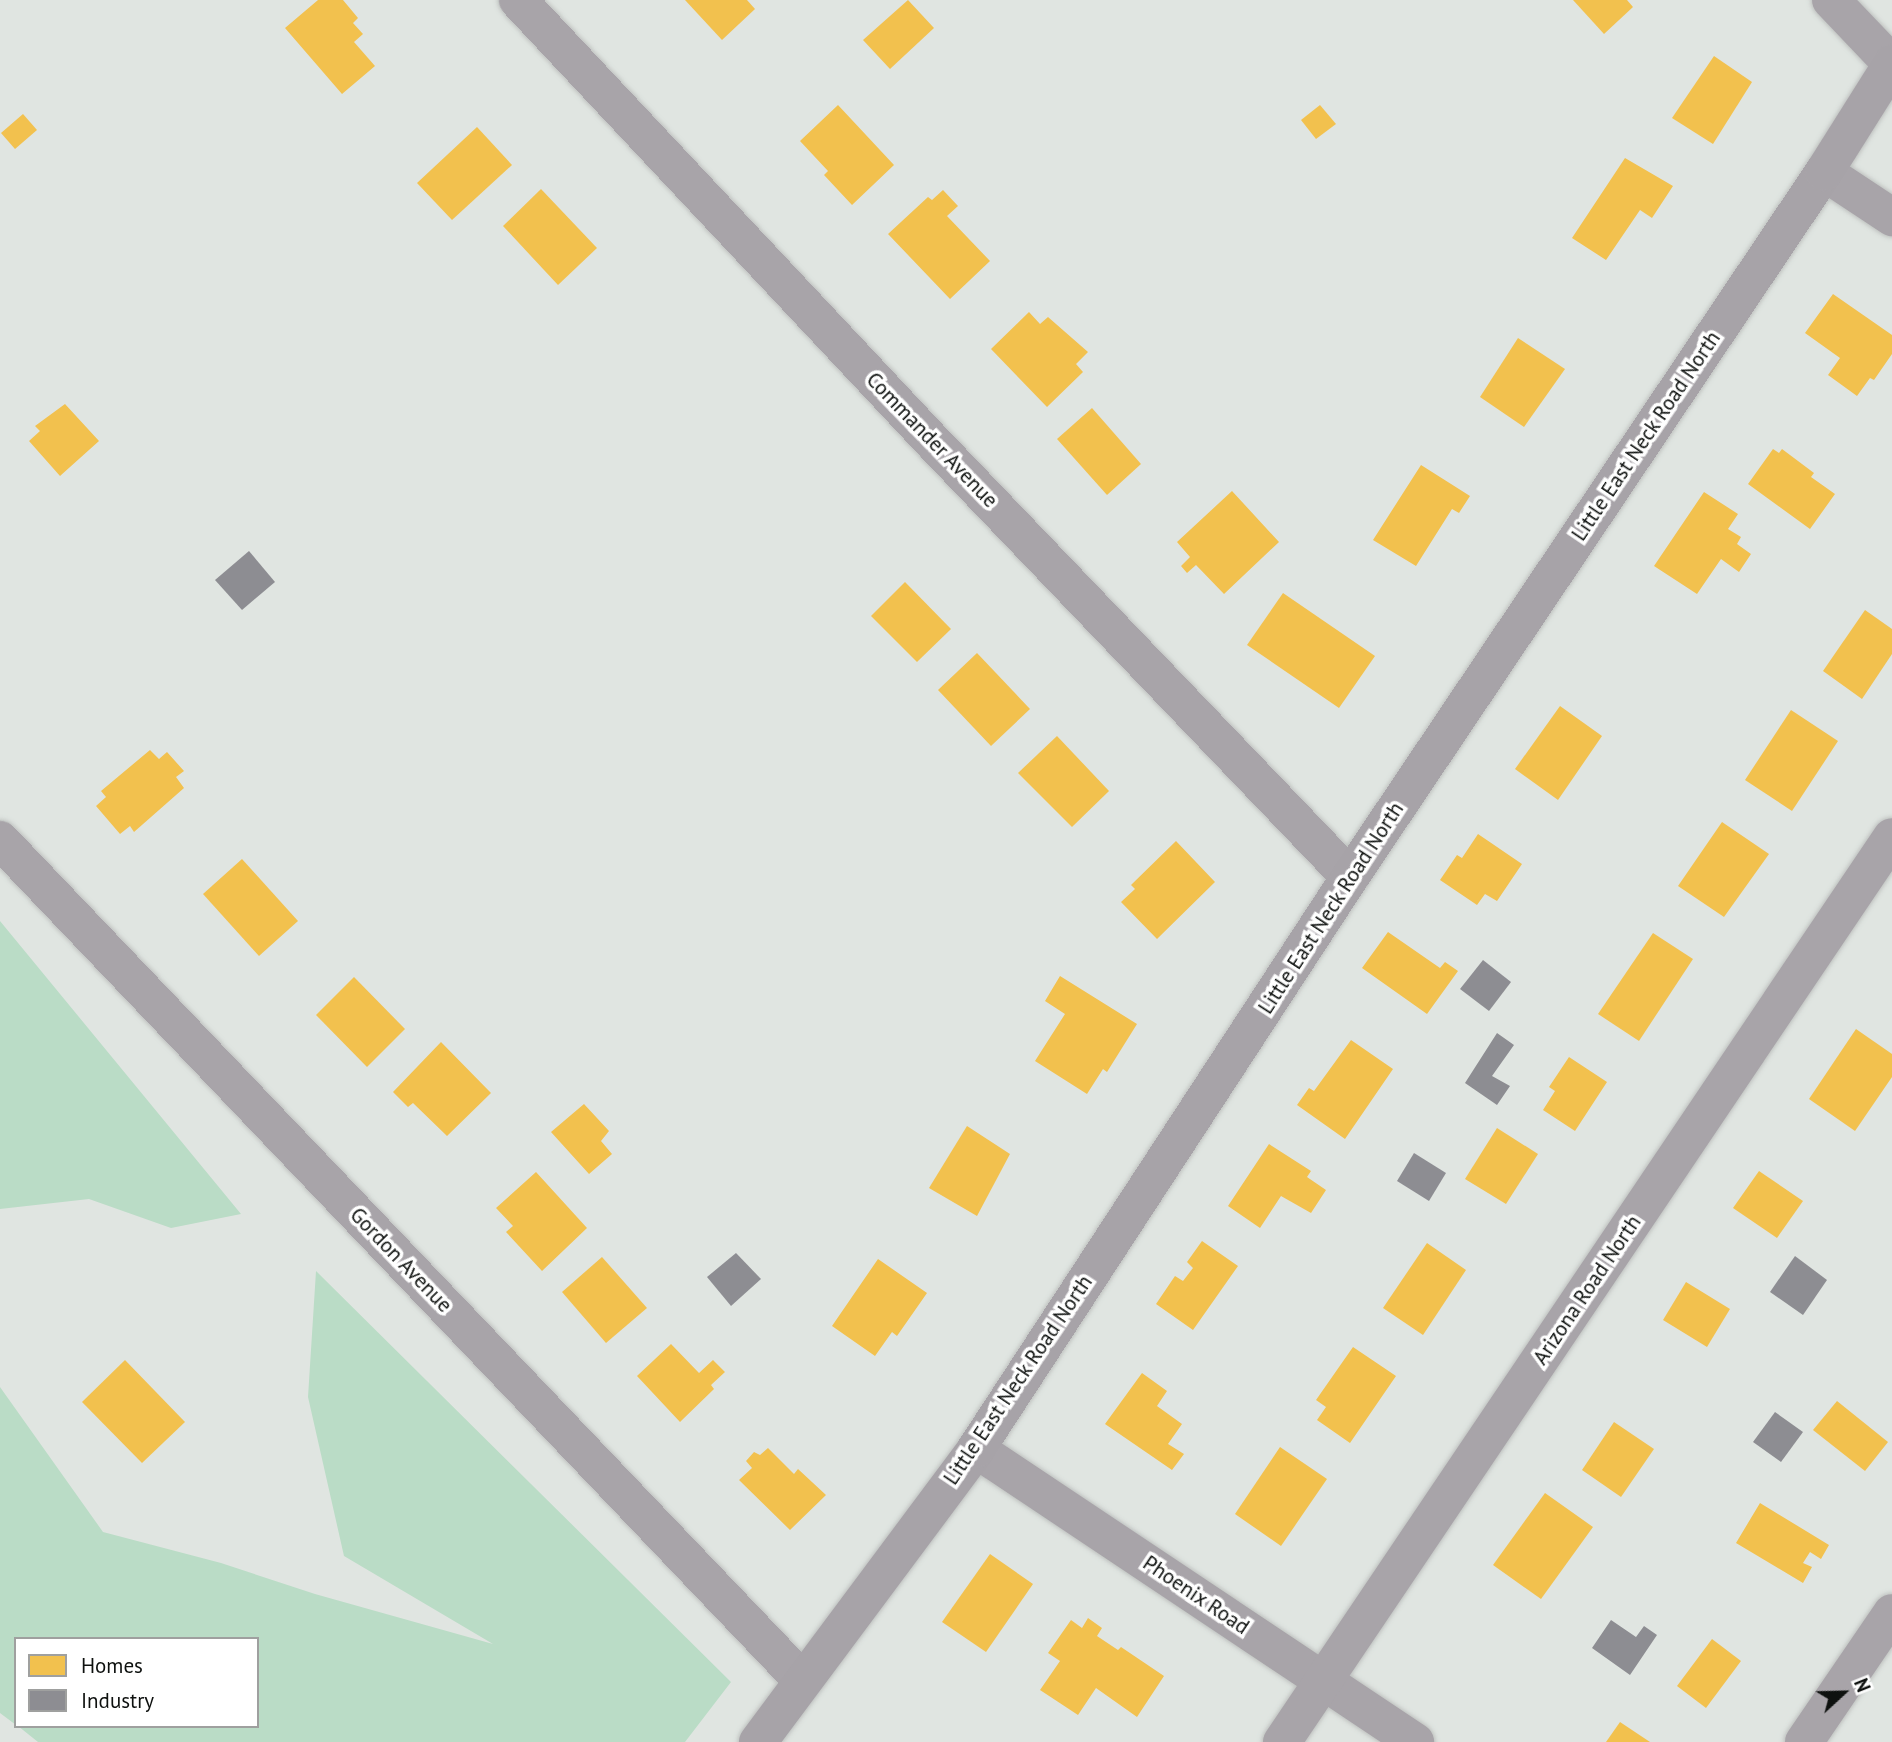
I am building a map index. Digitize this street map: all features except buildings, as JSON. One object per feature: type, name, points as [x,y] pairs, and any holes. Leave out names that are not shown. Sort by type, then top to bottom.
[{"type":"main road","name":"Little East Neck Road North","points":[[758,1742],[801,1679],[976,1449],[1350,877],[1824,172],[1892,64]]},
{"type":"street","name":"Commander Avenue","points":[[518,0],[932,441],[1350,877]]},
{"type":"street","points":[[1831,0],[1892,64]]},
{"type":"street","points":[[1824,172],[1892,217]]},
{"type":"street","name":"Arizona Road North","points":[[1282,1742],[1892,837]]},
{"type":"street","name":"Gordon Avenue","points":[[0,840],[801,1679]]},
{"type":"street","name":"Phoenix Road","points":[[976,1449],[1415,1742]]},
{"type":"street","points":[[1804,1742],[1892,1613]]},
{"type":"green space","points":[[0,921],[241,1214],[171,1228],[89,1199],[0,1209]]},
{"type":"green space","points":[[316,1271],[731,1682],[685,1742],[38,1742],[20,1728],[259,1728],[259,1637],[14,1637],[14,1724],[0,1713],[0,1387],[103,1532],[221,1563],[315,1594],[493,1644],[344,1556],[308,1397]]}]
